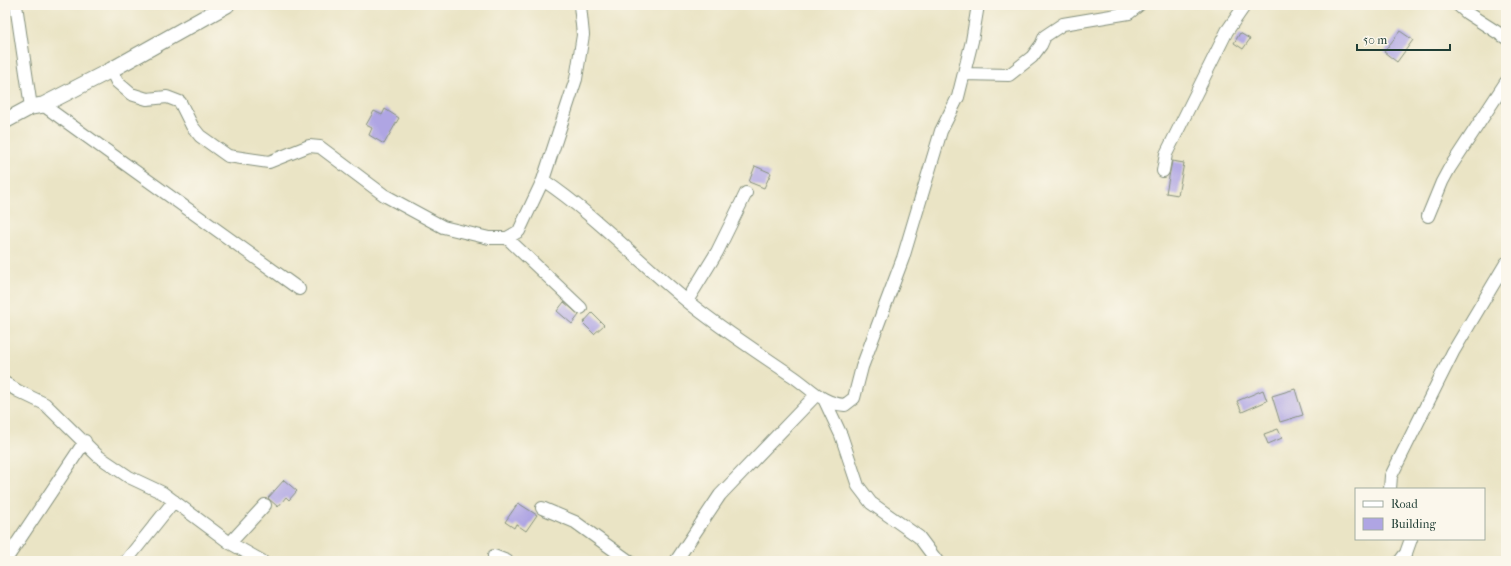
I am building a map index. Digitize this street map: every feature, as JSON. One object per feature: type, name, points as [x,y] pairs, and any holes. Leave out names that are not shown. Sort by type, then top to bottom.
[{"type":"street","points":[[16,5],[37,106],[299,289]]},
{"type":"street","points":[[5,121],[111,70],[227,5]]},
{"type":"street","points":[[111,70],[118,82],[131,94],[146,99],[167,97],[180,102],[192,126],[200,136],[228,156],[269,162],[309,146],[320,146],[384,195],[443,227],[489,238],[508,238],[519,230],[543,180],[576,79],[583,35],[580,5]]},
{"type":"street","points":[[821,398],[845,405],[854,398],[862,367],[903,258],[941,132],[958,97],[978,5]]},
{"type":"street","points":[[964,74],[1009,75],[1032,57],[1041,45],[1044,36],[1063,24],[1129,13],[1140,5]]},
{"type":"street","points":[[1163,171],[1166,154],[1227,31],[1245,5]]},
{"type":"street","points":[[1458,5],[1467,13],[1506,38]]},
{"type":"street","points":[[1428,216],[1449,169],[1506,82]]},
{"type":"street","points":[[543,180],[568,197],[687,302],[742,342],[805,384],[821,398],[841,435],[858,486],[871,503],[919,537],[937,561]]},
{"type":"street","points":[[687,302],[717,252],[746,193]]},
{"type":"street","points":[[508,238],[581,308]]},
{"type":"street","points":[[1390,488],[1391,476],[1453,352],[1506,263]]},
{"type":"street","points":[[5,383],[18,392],[45,404],[85,441],[98,456],[129,477],[163,493],[230,543],[262,561]]},
{"type":"street","points":[[676,561],[720,496],[821,398]]},
{"type":"street","points":[[5,561],[85,441]]},
{"type":"street","points":[[126,561],[174,501]]},
{"type":"street","points":[[230,543],[265,505]]},
{"type":"street","points":[[542,508],[575,522],[629,561]]},
{"type":"street","points":[[1400,561],[1406,553],[1411,540]]},
{"type":"street","points":[[494,556],[507,561]]},
{"type":"building","points":[[1400,31],[1413,40],[1397,62],[1384,52]]},
{"type":"building","points":[[1240,33],[1250,39],[1243,49],[1234,43]]},
{"type":"building","points":[[385,109],[399,118],[384,144],[369,135],[372,128],[366,125],[374,111],[382,115]]},
{"type":"building","points":[[1172,161],[1184,163],[1178,195],[1166,193]]},
{"type":"building","points":[[755,166],[771,173],[764,188],[749,182]]},
{"type":"building","points":[[564,302],[579,315],[572,324],[557,311]]},
{"type":"building","points":[[592,313],[604,325],[594,334],[583,323]]},
{"type":"building","points":[[1295,389],[1303,415],[1280,422],[1272,396]]},
{"type":"building","points":[[1263,390],[1267,401],[1242,412],[1237,401]]},
{"type":"building","points":[[1278,429],[1282,438],[1268,444],[1264,434]]},
{"type":"building","points":[[284,480],[297,491],[289,500],[286,497],[278,507],[268,498]]},
{"type":"building","points":[[518,503],[537,515],[526,531],[516,524],[514,528],[505,522]]}]
